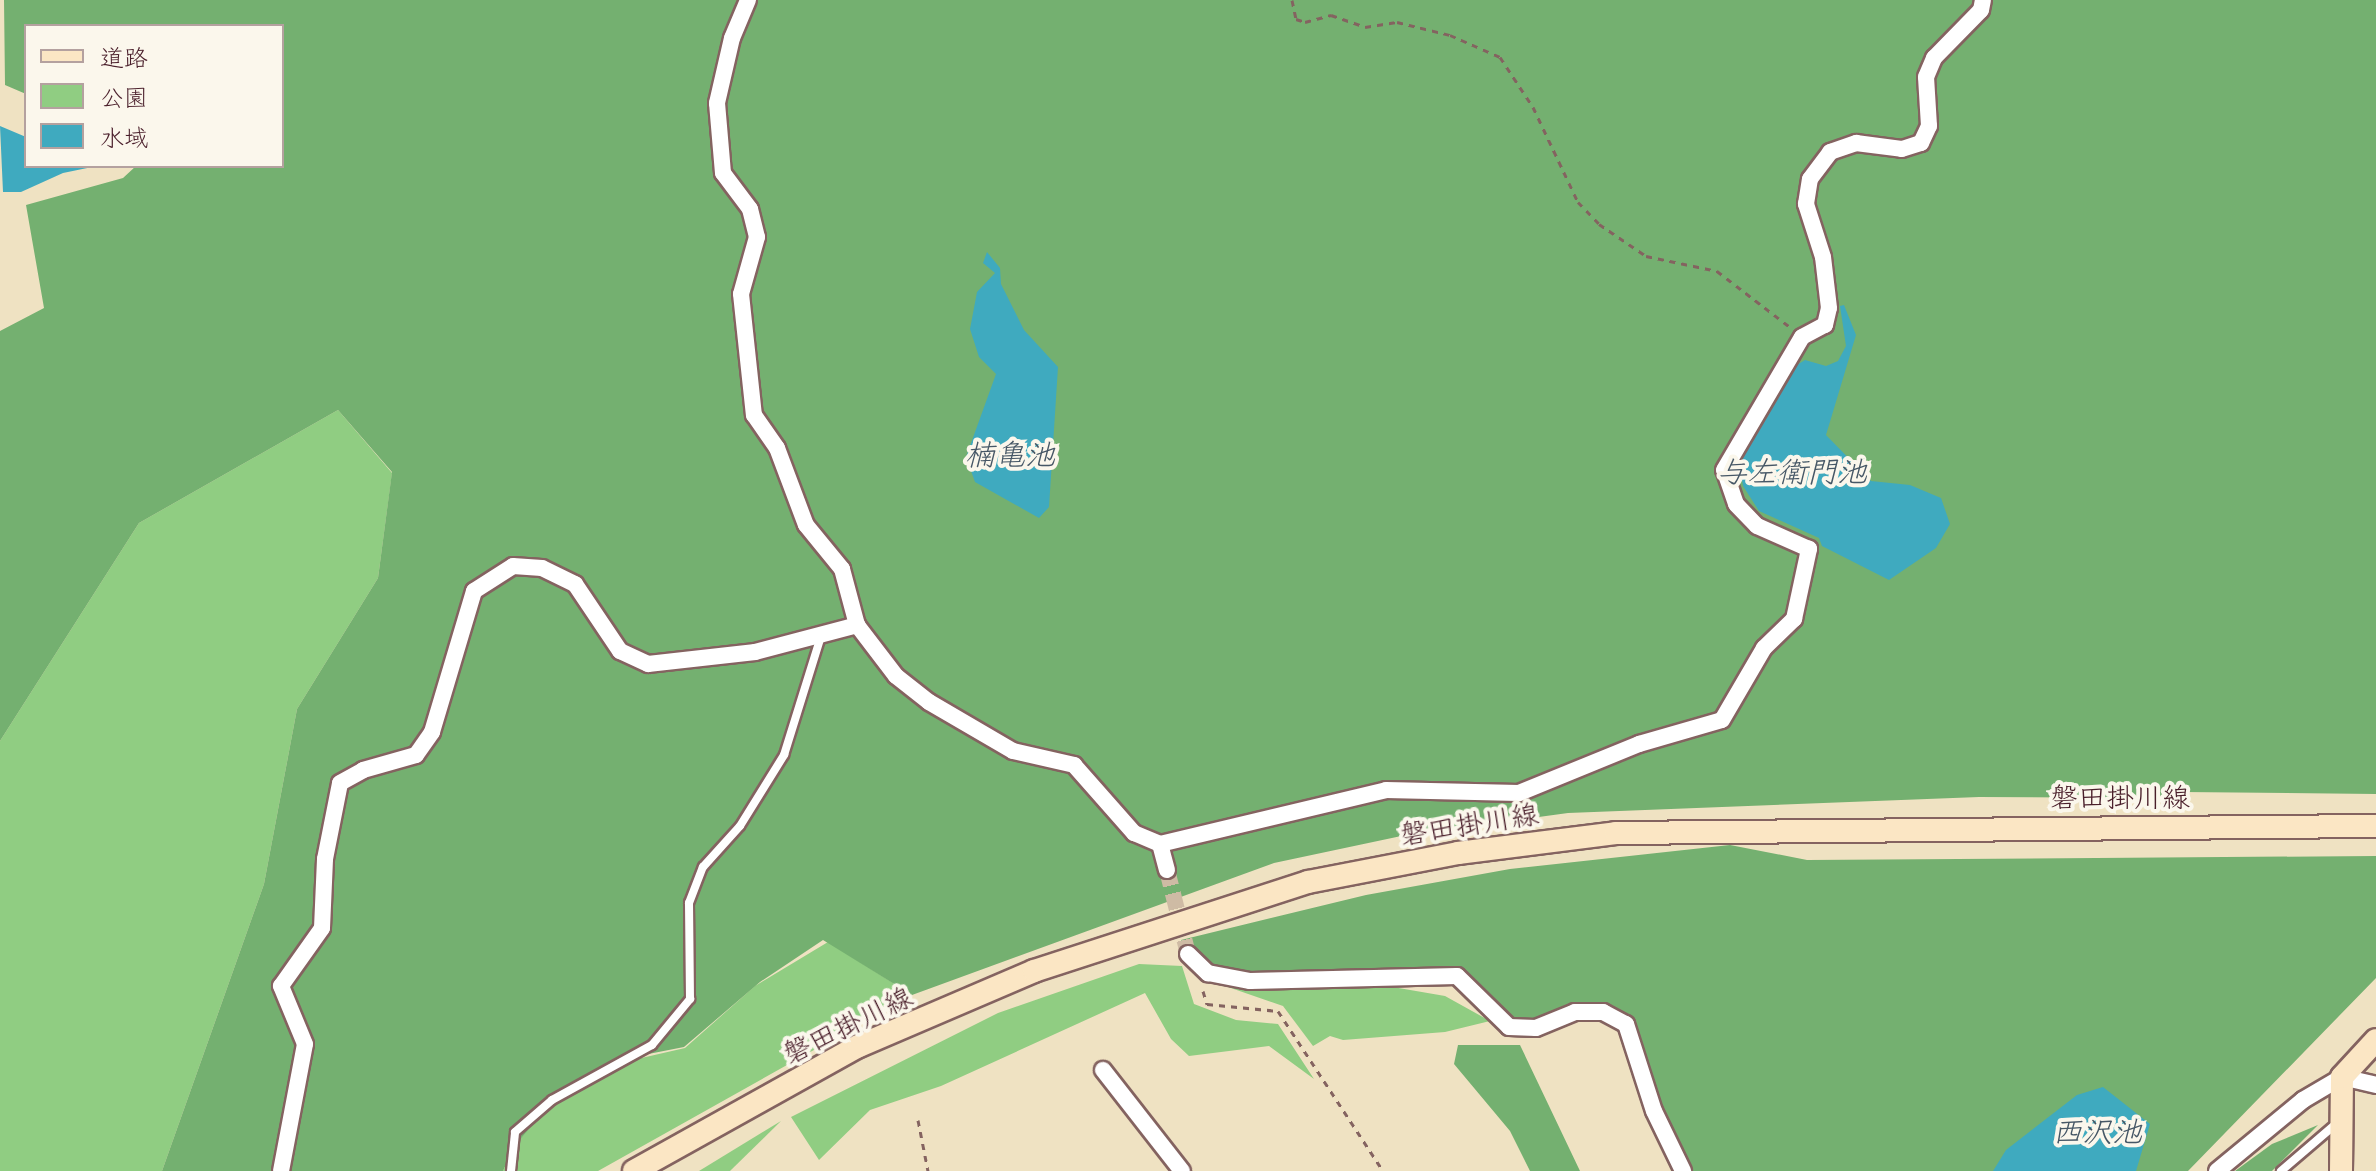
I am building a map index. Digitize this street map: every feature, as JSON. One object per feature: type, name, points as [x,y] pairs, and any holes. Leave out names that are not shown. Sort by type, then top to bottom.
[{"type":"main road","name":"磐田掛川線","points":[[634,1171],[859,1046],[1034,971],[1308,882],[1458,853],[1616,833],[2376,826]]},
{"type":"main road","points":[[2341,1171],[2342,1077],[2376,1040]]},
{"type":"street","points":[[748,0],[732,38],[717,103],[723,173],[750,209],[757,237],[741,294],[754,415],[777,448],[806,525],[842,569],[857,625],[896,676],[929,702],[1013,751],[1074,765],[1134,833],[1160,844],[1386,790],[1519,793],[1639,744],[1722,720],[1764,648],[1794,619],[1809,549],[1757,526],[1736,504],[1724,470],[1802,337],[1825,325],[1829,308],[1823,257],[1806,204],[1810,179],[1830,152],[1843,147],[1856,143],[1902,149],[1921,143],[1929,126],[1926,77],[1934,58],[1981,10],[1983,0]]},
{"type":"street","points":[[281,1171],[305,1044],[281,986],[322,928],[325,859],[340,783],[363,770],[416,755],[432,732],[474,591],[513,566],[542,568],[575,584],[620,651],[648,664],[755,652],[857,625]]},
{"type":"street","points":[[1160,844],[1167,870]]},
{"type":"street","points":[[1190,956],[1208,973],[1250,981],[1457,976],[1509,1027],[1536,1028],[1575,1012],[1603,1012],[1626,1024],[1654,1111],[1683,1171]]},
{"type":"street","points":[[1103,1070],[1182,1171]]},
{"type":"street","points":[[2217,1171],[2303,1100],[2342,1077],[2376,1085]]},
{"type":"lane","points":[[511,1171],[515,1132],[552,1100],[652,1045],[690,999],[689,903],[703,867],[740,826],[784,755],[823,632]]},
{"type":"lane","points":[[2281,1171],[2341,1120]]},
{"type":"path","points":[[1292,0],[1296,19],[1305,22],[1331,15],[1365,27],[1397,22],[1450,35],[1500,57],[1533,107],[1578,202],[1599,224],[1646,256],[1717,271],[1802,337]]},
{"type":"path","points":[[1190,956],[1207,1004],[1278,1011],[1290,1024],[1383,1171]]},
{"type":"path","points":[[918,1120],[928,1171]]},
{"type":"green space","points":[[4,0],[2376,0],[2376,794],[2183,792],[2152,798],[1979,797],[1568,813],[1406,835],[1274,863],[912,995],[823,940],[760,982],[684,1047],[628,1058],[553,1100],[514,1147],[503,1171],[162,1171],[264,884],[297,709],[378,578],[392,472],[338,410],[139,523],[0,741],[0,331],[44,308],[26,205],[123,178],[134,168],[284,168],[284,24],[24,24],[24,93],[5,85]]},
{"type":"green space","points":[[338,410],[392,473],[378,578],[297,709],[264,884],[162,1171],[0,1171],[0,741],[139,523]]},
{"type":"green space","points":[[1730,845],[1807,860],[2376,856],[2376,978],[2188,1171],[1684,1171],[1625,1024],[1587,1012],[1509,1027],[1457,976],[1208,973],[1181,940],[1366,895],[1510,869]]},
{"type":"green space","points":[[828,942],[912,995],[598,1171],[503,1171],[514,1147],[552,1100],[624,1062],[685,1048],[755,986]]},
{"type":"green space","points":[[1139,964],[1182,966],[1194,1004],[1236,1020],[1278,1024],[1314,1079],[1269,1046],[1189,1056],[1171,1039],[1145,993],[941,1086],[870,1110],[819,1160],[791,1117],[998,1013]]},
{"type":"green space","points":[[1358,981],[1445,996],[1490,1021],[1445,1032],[1343,1040],[1330,1036],[1313,1046],[1283,1006],[1228,987]]},
{"type":"green space","points":[[1458,1045],[1520,1045],[1580,1171],[1530,1171],[1510,1131],[1454,1064]]},
{"type":"green space","points":[[781,1121],[730,1171],[699,1171]]},
{"type":"green space","points":[[2318,1125],[2272,1171],[2235,1171],[2272,1144]]},
{"type":"water","points":[[0,126],[24,136],[24,168],[87,168],[63,173],[21,192],[3,192]]},
{"type":"water","name":"楠亀池","points":[[987,252],[1000,268],[1001,284],[1024,330],[1058,367],[1049,507],[1039,518],[975,482],[966,457],[996,374],[979,357],[970,329],[977,292],[995,273],[983,263]]},
{"type":"water","name":"与左衛門池","points":[[1844,305],[1856,335],[1826,435],[1871,481],[1910,485],[1941,498],[1950,524],[1936,548],[1889,580],[1822,546],[1819,538],[1759,511],[1743,486],[1739,463],[1744,437],[1784,373],[1805,360],[1826,366],[1838,361],[1846,346],[1840,306]]},
{"type":"water","name":"西沢池","points":[[2103,1087],[2150,1124],[2136,1171],[1993,1171],[2006,1150],[2077,1095]]},
{"type":"tunnel","points":[[1167,870],[1188,954]]}]
